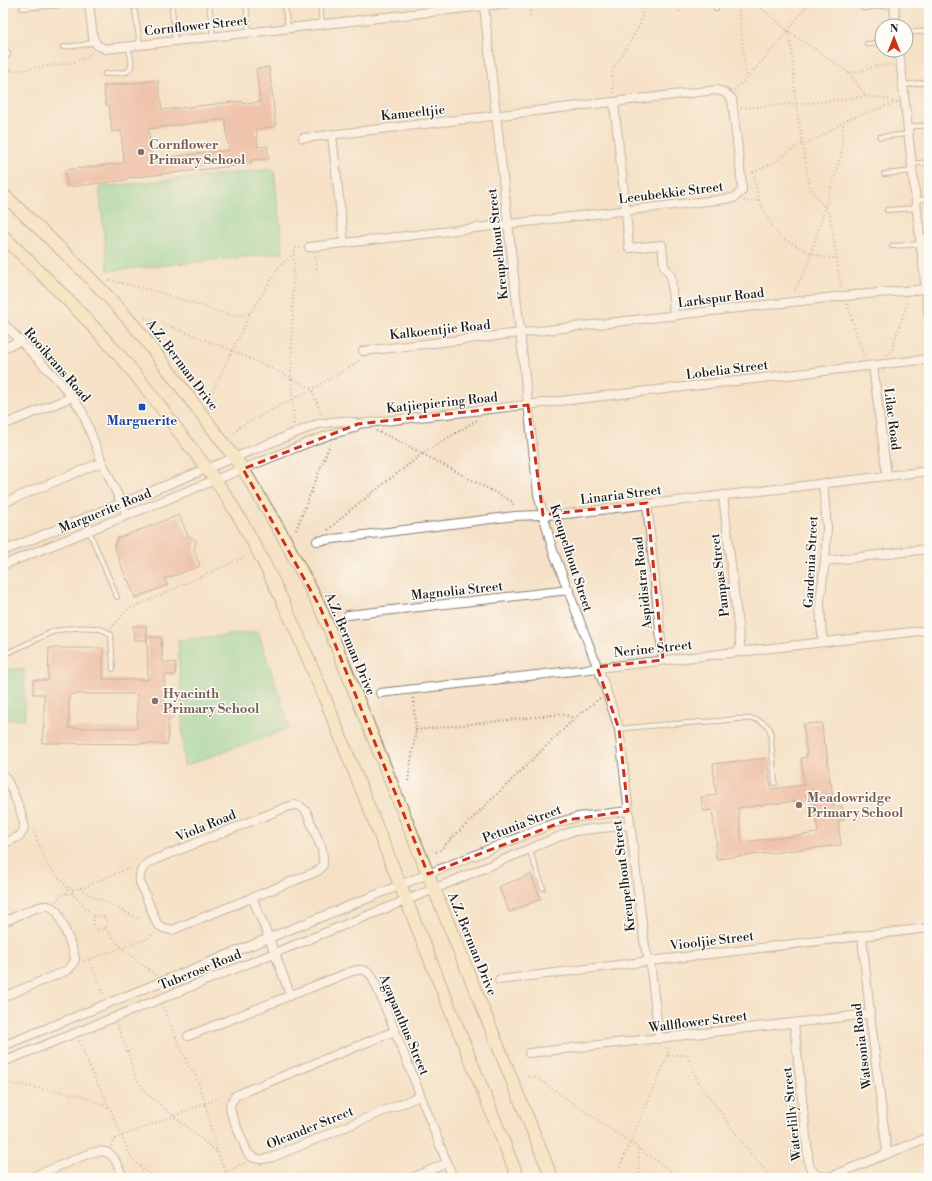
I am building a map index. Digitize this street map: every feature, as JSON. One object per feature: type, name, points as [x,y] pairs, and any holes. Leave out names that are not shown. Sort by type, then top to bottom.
[{"type":"main road","name":"A.Z. Berman Drive","points":[[3,194],[74,262],[128,318],[243,469],[284,538],[320,607],[358,695],[376,746],[552,1178]]},
{"type":"main road","points":[[3,236],[67,299],[151,394],[216,480],[249,533],[300,639],[328,706],[518,1178]]},
{"type":"street","points":[[89,3],[93,38],[96,44]]},
{"type":"street","name":"Cornflower Street","points":[[96,44],[105,48],[140,45],[509,3]]},
{"type":"street","points":[[894,4],[895,18]]},
{"type":"street","name":"Kreupelhout Street","points":[[484,6],[538,494],[552,548],[619,729],[644,940],[650,961],[659,1039]]},
{"type":"street","points":[[900,58],[903,85],[901,102],[908,130],[920,241],[927,274],[926,289],[929,313]]},
{"type":"street","points":[[496,116],[716,90],[723,91],[729,95]]},
{"type":"street","name":"Leeubekkie Street","points":[[508,224],[734,198],[742,191],[742,185],[734,109],[732,99],[729,95]]},
{"type":"street","points":[[614,103],[629,248],[662,245],[664,266],[671,276],[674,316]]},
{"type":"street","name":"Kameeltjie","points":[[303,138],[496,116]]},
{"type":"street","points":[[332,135],[344,243]]},
{"type":"street","points":[[312,246],[508,224]]},
{"type":"street","name":"Larkspur Road","points":[[520,332],[844,296],[926,289]]},
{"type":"street","name":"Rooikrans Road","points":[[3,323],[72,397],[82,411],[102,462],[120,503],[127,515]]},
{"type":"street","name":"Kalkoentjie Road","points":[[363,351],[520,332]]},
{"type":"street","points":[[3,348],[21,341]]},
{"type":"street","name":"Lobelia Street","points":[[528,405],[929,359]]},
{"type":"street","name":"Lilac Road","points":[[873,366],[887,476]]},
{"type":"street","points":[[3,425],[72,397]]},
{"type":"street","name":"Katjiepiering Road","points":[[234,457],[318,424],[344,421],[358,424],[528,405]]},
{"type":"street","name":"Katjiepiering Road","points":[[243,469],[322,437],[354,428],[358,424]]},
{"type":"street","name":"Marguerite Road","points":[[3,551],[120,503],[166,486],[234,457]]},
{"type":"street","points":[[3,503],[102,462]]},
{"type":"street","name":"Marguerite Road","points":[[3,565],[243,469]]},
{"type":"street","name":"Linaria Street","points":[[316,541],[515,516],[544,515],[929,471]]},
{"type":"street","name":"Gardenia Street","points":[[823,483],[827,528],[820,601],[823,642]]},
{"type":"street","name":"Pampas Street","points":[[723,494],[741,652]]},
{"type":"street","name":"Aspidistra Road","points":[[647,503],[663,660]]},
{"type":"street","points":[[825,560],[929,549]]},
{"type":"street","name":"Magnolia Street","points":[[348,615],[568,590]]},
{"type":"street","name":"Nerine Street","points":[[380,693],[929,630]]},
{"type":"street","points":[[3,775],[10,786],[24,822],[23,832],[19,837],[3,843]]},
{"type":"street","name":"Viola Road","points":[[294,805],[300,806],[306,811],[322,849],[324,858],[323,865],[318,871],[252,897],[172,930],[162,928],[157,924],[140,882],[139,874],[142,868],[149,862],[287,807],[294,805]]},
{"type":"street","name":"Petunia Street","points":[[400,885],[567,820],[628,811]]},
{"type":"street","name":"Petunia Street","points":[[407,900],[574,831],[630,825]]},
{"type":"street","name":"Tuberose Road","points":[[3,1046],[400,885]]},
{"type":"street","points":[[252,897],[290,994]]},
{"type":"street","name":"Tuberose Road","points":[[3,1062],[407,900]]},
{"type":"street","points":[[3,922],[38,907],[46,905],[53,908],[58,913],[75,959],[72,966],[68,970],[3,997]]},
{"type":"street","name":"Viooljie Street","points":[[499,980],[929,928]]},
{"type":"street","name":"Watsonia Road","points":[[862,936],[870,1014],[888,1153]]},
{"type":"street","name":"Agapanthus Street","points":[[188,1036],[290,994],[358,969],[366,970],[372,976],[453,1178]]},
{"type":"street","name":"Wallflower Street","points":[[529,1053],[870,1014]]},
{"type":"street","name":"Waterlilly Street","points":[[794,1023],[809,1165],[812,1173],[825,1177],[832,1176],[929,1137]]},
{"type":"street","name":"Oleander Street","points":[[395,1031],[235,1096],[230,1105],[231,1113],[248,1154],[254,1158],[262,1160],[420,1096]]},
{"type":"street","points":[[30,1178],[90,1153],[100,1151],[107,1152],[114,1157],[123,1178]]},
{"type":"street","points":[[411,1178],[447,1163]]},
{"type":"lane","points":[[22,8],[89,3]]},
{"type":"lane","points":[[209,3],[213,37]]},
{"type":"lane","points":[[246,3],[249,32]]},
{"type":"lane","points":[[284,3],[288,28]]},
{"type":"lane","points":[[320,3],[322,24]]},
{"type":"lane","points":[[715,3],[716,9]]},
{"type":"lane","points":[[864,8],[894,4]]},
{"type":"lane","points":[[172,8],[175,41]]},
{"type":"lane","points":[[135,11],[140,45]]},
{"type":"lane","points":[[914,32],[928,31]]},
{"type":"lane","points":[[63,46],[96,44]]},
{"type":"lane","points":[[867,44],[874,44]]},
{"type":"lane","points":[[105,74],[127,72],[129,70],[131,66],[128,46]]},
{"type":"lane","points":[[903,85],[929,82]]},
{"type":"lane","points":[[880,137],[929,125]]},
{"type":"lane","points":[[884,174],[929,162]]},
{"type":"lane","points":[[887,210],[916,204],[929,199]]},
{"type":"lane","points":[[892,246],[920,241],[929,236]]},
{"type":"lane","points":[[89,530],[117,597]]},
{"type":"lane","points":[[3,655],[58,630],[78,628],[100,629],[110,634],[112,638],[113,669]]},
{"type":"lane","points":[[619,729],[666,724],[734,720],[756,720],[762,722],[770,729],[775,783]]},
{"type":"lane","points":[[529,849],[544,888]]},
{"type":"path","points":[[529,3],[531,19]]},
{"type":"path","points":[[614,103],[612,71],[640,25],[642,17],[641,3]]},
{"type":"path","points":[[678,3],[679,14]]},
{"type":"path","points":[[738,3],[746,79]]},
{"type":"path","points":[[755,3],[788,31],[849,73],[866,96]]},
{"type":"path","points":[[729,95],[746,79],[788,31],[809,3]]},
{"type":"path","points":[[788,31],[792,51],[796,104],[810,188],[830,215],[841,290],[863,354],[873,366],[891,352],[908,300]]},
{"type":"path","points":[[3,72],[72,63],[88,56],[96,44]]},
{"type":"path","points":[[849,73],[858,72],[875,66],[889,66],[900,63]]},
{"type":"path","points":[[3,65],[14,71]]},
{"type":"path","points":[[734,109],[831,101],[866,96],[901,102]]},
{"type":"path","points":[[741,173],[753,172],[773,163],[796,147],[822,136],[843,122],[901,102]]},
{"type":"path","points":[[793,302],[794,291],[808,265],[840,159],[843,122]]},
{"type":"path","points":[[753,172],[759,200],[771,224],[781,238],[811,253],[826,258],[837,258]]},
{"type":"path","points":[[738,195],[746,202],[759,200]]},
{"type":"path","points":[[209,398],[251,312],[279,267],[294,253],[296,248],[312,246],[317,272]]},
{"type":"path","points":[[294,253],[291,378],[294,424]]},
{"type":"path","points":[[110,280],[161,293],[236,317],[251,312]]},
{"type":"path","points":[[145,317],[232,352],[312,389],[322,415]]},
{"type":"path","points":[[234,433],[241,426],[312,389],[360,361],[363,351]]},
{"type":"path","points":[[316,541],[349,511],[422,454],[469,426],[493,409]]},
{"type":"path","points":[[358,424],[393,438],[513,502],[515,516]]},
{"type":"path","points":[[296,530],[330,440]]},
{"type":"path","points":[[107,632],[127,610],[244,557]]},
{"type":"path","points":[[408,781],[416,730],[412,689]]},
{"type":"path","points":[[436,852],[440,850],[576,718],[602,697]]},
{"type":"path","points":[[416,730],[562,714],[576,718]]},
{"type":"path","points":[[3,756],[3,762]]},
{"type":"path","points":[[32,826],[47,865],[68,888],[70,887],[73,890],[85,887],[128,868]]},
{"type":"path","points":[[59,897],[67,892],[68,888]]},
{"type":"path","points":[[80,888],[81,890],[137,918],[153,914]]},
{"type":"path","points":[[72,894],[73,890]]},
{"type":"path","points":[[67,892],[68,894],[72,894],[95,918]]},
{"type":"path","points":[[95,918],[101,916],[106,919],[107,923],[105,928]]},
{"type":"path","points":[[95,918],[93,923],[96,928],[102,930],[105,928]]},
{"type":"path","points":[[105,928],[122,948],[154,974],[156,978]]},
{"type":"path","points":[[84,961],[147,939]]},
{"type":"path","points":[[89,960],[106,998]]},
{"type":"path","points":[[165,1003],[163,1007],[172,1029],[195,1073],[206,1103],[217,1152],[230,1178]]},
{"type":"path","points":[[116,1022],[136,1078],[146,1093],[217,1152]]},
{"type":"path","points":[[76,1033],[92,1073],[104,1095],[132,1159],[153,1178]]},
{"type":"path","points":[[615,1178],[668,1055],[687,1055],[697,1080],[744,1145],[771,1178]]},
{"type":"path","points":[[527,1076],[537,1078],[681,1178]]},
{"type":"path","points":[[3,1082],[80,1095],[110,1108]]},
{"type":"path","points":[[115,1138],[218,1099]]},
{"type":"path","points":[[639,1149],[638,1156],[640,1178]]},
{"type":"path","points":[[219,1178],[226,1172],[254,1158]]},
{"type":"highlighted area","points":[[528,405],[543,515],[647,503],[663,660],[597,667],[619,729],[628,811],[567,820],[428,874],[320,607],[243,469],[358,424]]},
{"type":"green space","points":[[274,169],[283,253],[108,271],[99,187]]},
{"type":"green space","points":[[258,632],[290,728],[184,766],[178,640]]},
{"type":"green space","points":[[3,669],[24,669],[25,719],[3,719]]},
{"type":"building","points":[[269,67],[276,126],[256,129],[258,147],[267,146],[269,159],[251,160],[252,164],[127,178],[127,180],[67,187],[65,170],[124,162],[121,131],[112,132],[109,105],[106,105],[103,86],[158,80],[162,110],[242,101],[243,104],[260,102],[256,69]],"holes":[[[225,119],[229,150],[152,159],[148,129]]]},
{"type":"building","points":[[179,515],[188,536],[196,540],[194,550],[200,566],[165,579],[168,585],[135,598],[114,546],[118,537]]},
{"type":"building","points":[[133,626],[146,626],[147,640],[134,640]]},
{"type":"building","points":[[147,637],[161,637],[163,662],[176,663],[175,675],[165,675],[164,705],[173,705],[173,719],[168,719],[168,744],[42,743],[44,728],[44,694],[33,694],[33,680],[48,680],[49,648],[103,648],[103,679],[148,680]],"holes":[[[69,694],[137,694],[137,728],[69,728]]]},
{"type":"building","points":[[822,723],[824,746],[826,745],[834,807],[842,806],[844,820],[838,821],[841,845],[716,859],[715,845],[717,845],[712,810],[703,811],[701,797],[716,795],[713,764],[767,758],[771,789],[804,785],[801,758],[807,757],[803,724]],"holes":[[[814,799],[818,833],[742,842],[738,808]]]},
{"type":"building","points":[[531,874],[541,899],[509,912],[499,887]]},
{"type":"place","name":"Cornflower Primary School","points":[[141,152]]},
{"type":"place","name":"Marguerite","points":[[142,407]]},
{"type":"place","name":"Hyacinth Primary School","points":[[155,701]]},
{"type":"place","name":"Meadowridge Primary School","points":[[799,805]]}]
